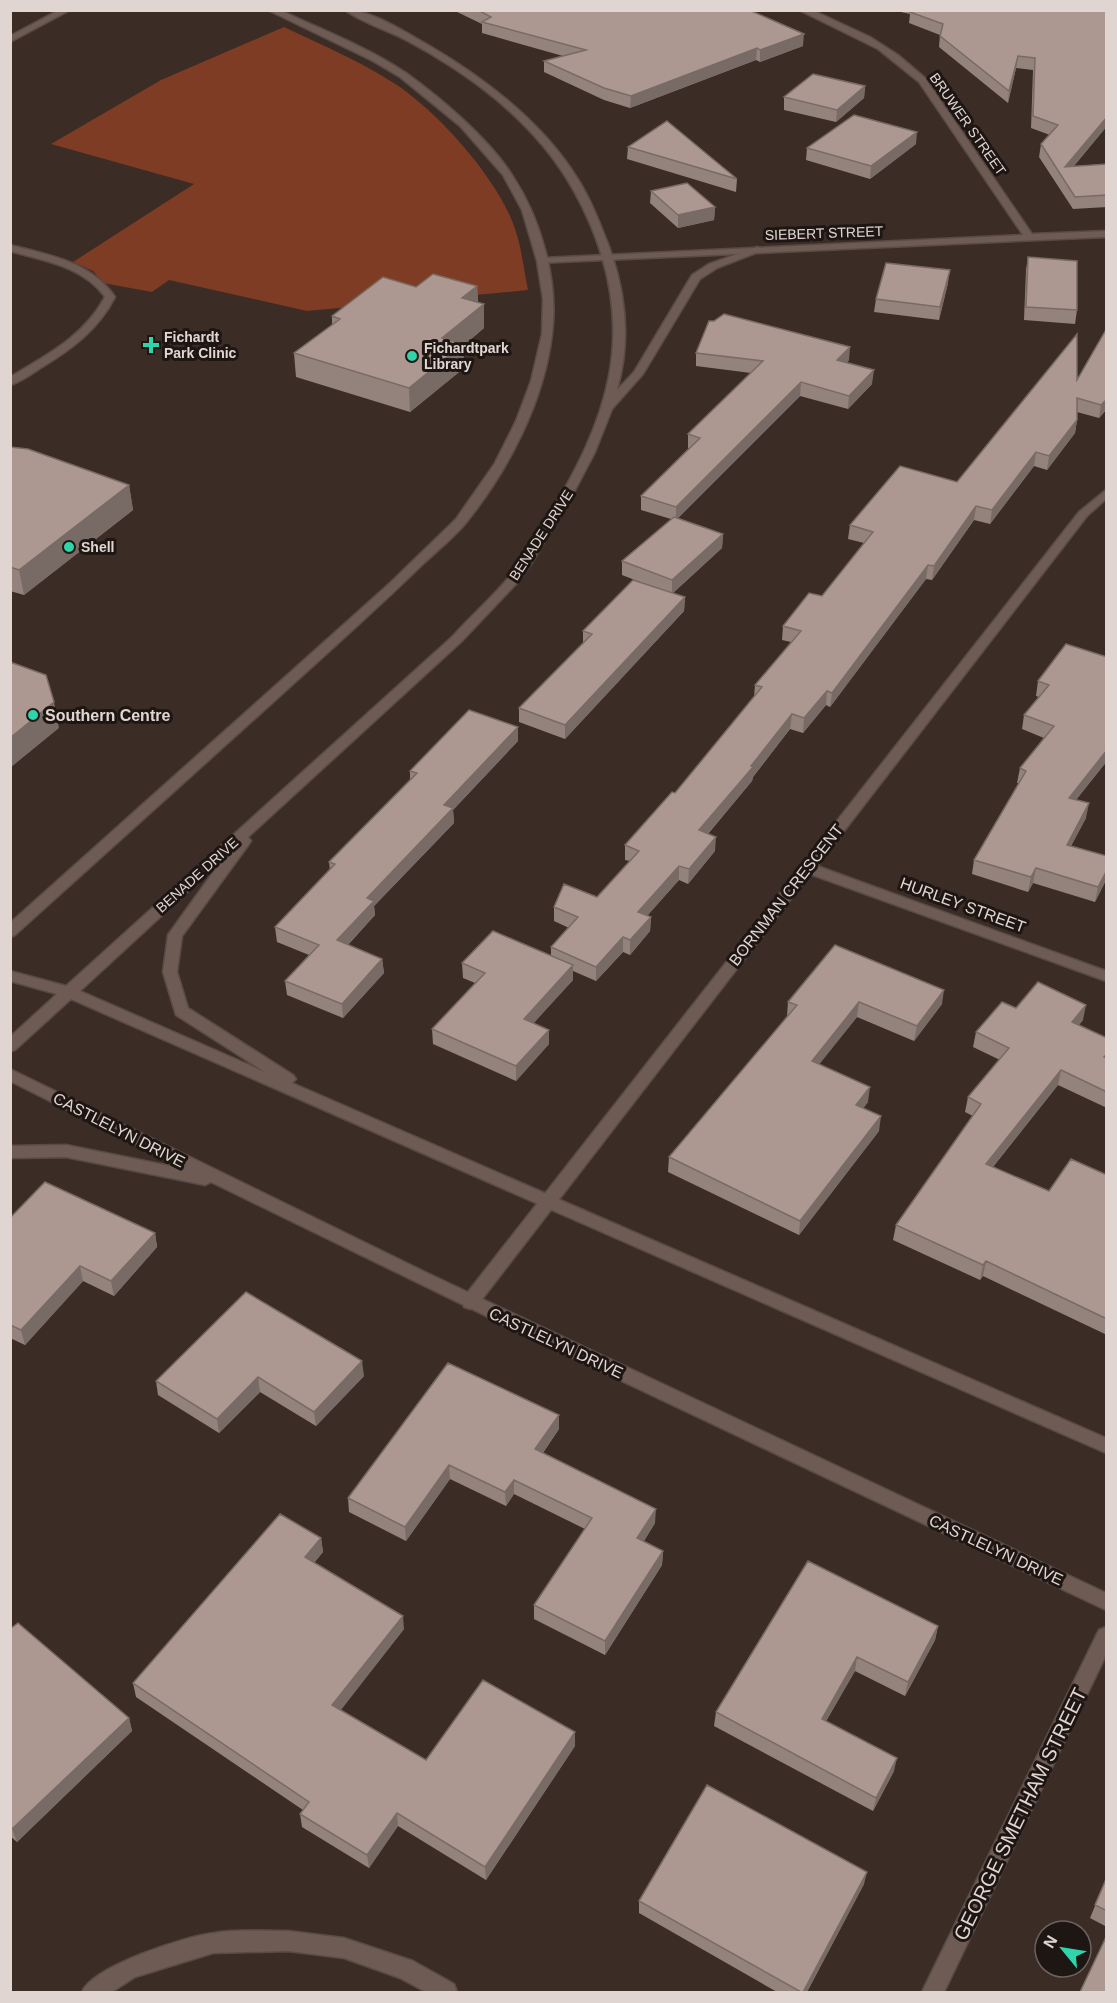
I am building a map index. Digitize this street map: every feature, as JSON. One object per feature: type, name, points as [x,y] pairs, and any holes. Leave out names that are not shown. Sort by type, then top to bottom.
[{"type":"street","points":[[10,40],[66,10]]},
{"type":"street","points":[[10,932],[394,586],[460,522],[501,463],[522,422],[536,381],[546,334],[548,299],[542,261],[527,210],[507,174],[463,124],[403,75],[376,59],[283,13],[272,10]]},
{"type":"street","name":"BENADE DRIVE","points":[[10,1046],[457,639],[519,573],[571,490],[597,435],[618,360],[616,287],[610,257],[570,173],[544,141],[511,109],[443,58],[349,10]]},
{"type":"street","name":"BRUWER STREET","points":[[803,10],[877,44],[901,59],[922,80],[1030,237]]},
{"type":"street","points":[[383,15],[443,58]]},
{"type":"street","name":"SIEBERT STREET","points":[[542,261],[1107,234]]},
{"type":"street","points":[[10,248],[79,270],[94,278],[105,288],[110,297],[105,309],[76,339],[10,382]]},
{"type":"street","points":[[605,410],[638,374],[696,277],[713,266],[761,249]]},
{"type":"street","name":"BORNMAN CRESCENT","points":[[470,1302],[1083,514],[1107,493]]},
{"type":"street","points":[[263,815],[175,935],[170,972],[181,1011],[330,1105]]},
{"type":"street","name":"HURLEY STREET","points":[[807,868],[1107,976]]},
{"type":"street","points":[[10,976],[68,992],[1107,1446]]},
{"type":"street","name":"CASTLELYN DRIVE","points":[[10,1074],[225,1184],[470,1302],[1107,1602]]},
{"type":"street","points":[[10,1152],[66,1151],[225,1184]]},
{"type":"street","name":"GEORGE SMETHAM STREET","points":[[933,1992],[1107,1636]]},
{"type":"street","points":[[93,1992],[130,1968],[213,1943],[288,1941],[344,1948],[405,1968],[446,1992]]},
{"type":"shaded area","points":[[284,27],[356,61],[397,85],[450,131],[483,171],[508,213],[518,239],[528,290],[307,311],[169,280],[152,292],[103,283],[93,271],[73,262],[194,184],[51,144],[161,80]]},
{"type":"building","points":[[478,10],[749,10],[804,34],[760,50],[757,48],[631,96],[604,88],[544,61],[586,50],[482,22],[491,17]]},
{"type":"building","points":[[911,10],[1107,10],[1107,117],[1065,167],[1107,164],[1107,195],[1075,197],[1041,144],[1058,125],[1033,116],[1035,58],[1018,56],[1009,91],[940,36],[943,24],[910,12]]},
{"type":"building","points":[[813,74],[865,86],[837,110],[784,97]]},
{"type":"building","points":[[854,115],[917,132],[871,166],[807,148]]},
{"type":"building","points":[[667,121],[737,179],[628,147]]},
{"type":"building","points":[[687,183],[715,207],[678,215],[651,191]]},
{"type":"building","points":[[1028,257],[1077,261],[1077,310],[1026,307]]},
{"type":"building","points":[[886,263],[950,270],[940,307],[876,299]]},
{"type":"building","points":[[433,274],[477,286],[462,298],[484,304],[442,338],[463,344],[409,388],[294,353],[340,319],[332,316],[383,277],[416,287]]},
{"type":"building","points":[[724,314],[850,347],[837,360],[874,370],[849,396],[801,382],[676,507],[641,496],[700,438],[688,434],[763,361],[696,353],[709,321],[714,321]]},
{"type":"building","points":[[1107,328],[1107,399],[1101,405],[1077,398],[1077,420],[1049,456],[1036,452],[992,510],[976,506],[934,566],[928,565],[832,693],[827,691],[804,718],[792,714],[751,766],[753,767],[699,830],[716,837],[689,869],[679,866],[638,912],[651,917],[630,940],[623,937],[596,967],[551,947],[578,917],[554,907],[564,884],[597,897],[639,851],[625,845],[672,792],[675,793],[762,687],[755,685],[801,631],[783,626],[809,593],[822,596],[873,532],[850,525],[900,466],[957,482],[1077,334],[1077,380]]},
{"type":"building","points":[[10,447],[28,449],[129,485],[19,570],[10,567]]},
{"type":"building","points":[[674,517],[723,534],[672,580],[622,561]]},
{"type":"building","points":[[633,580],[685,597],[565,725],[519,708],[592,634],[583,631]]},
{"type":"building","points":[[1066,644],[1107,657],[1107,750],[1069,798],[1089,803],[1067,845],[1107,856],[1107,870],[1098,887],[1036,868],[1031,877],[974,860],[1026,771],[1020,768],[1054,726],[1024,715],[1049,685],[1038,681]]},
{"type":"building","points":[[10,662],[46,675],[54,702],[10,738]]},
{"type":"building","points":[[469,710],[518,727],[444,805],[453,808],[367,898],[374,901],[337,940],[382,959],[342,1004],[285,981],[319,945],[275,927],[335,864],[329,862],[417,773],[410,771]]},
{"type":"building","points":[[493,931],[573,965],[524,1019],[549,1030],[516,1066],[432,1029],[485,973],[462,963]]},
{"type":"building","points":[[835,945],[944,990],[917,1026],[859,1002],[812,1061],[870,1087],[856,1105],[881,1116],[800,1221],[669,1157],[797,1005],[788,1002]]},
{"type":"building","points":[[1038,982],[1086,1005],[1072,1022],[1107,1038],[1107,1054],[1104,1057],[1107,1059],[1107,1092],[1061,1070],[986,1164],[1049,1191],[1071,1159],[1107,1175],[1107,1319],[986,1261],[983,1265],[896,1225],[981,1104],[968,1097],[1009,1048],[976,1032],[1002,1002],[1016,1008]]},
{"type":"building","points":[[45,1182],[155,1233],[111,1281],[80,1266],[21,1330],[10,1325],[10,1218]]},
{"type":"building","points":[[246,1292],[362,1361],[314,1412],[258,1377],[217,1419],[156,1381]]},
{"type":"building","points":[[448,1363],[559,1415],[535,1449],[656,1509],[637,1538],[663,1551],[605,1641],[534,1605],[592,1518],[514,1480],[505,1492],[449,1465],[405,1527],[348,1498]]},
{"type":"building","points":[[280,1514],[321,1538],[305,1557],[403,1616],[332,1705],[426,1760],[483,1680],[575,1732],[485,1867],[397,1813],[367,1855],[300,1814],[309,1802],[133,1683]]},
{"type":"building","points":[[808,1561],[938,1626],[908,1682],[857,1657],[822,1719],[897,1758],[876,1798],[716,1712]]},
{"type":"building","points":[[18,1623],[129,1718],[12,1829],[10,1827],[10,1629]]},
{"type":"building","points":[[707,1785],[867,1872],[803,1992],[639,1901]]},
{"type":"building","points":[[1107,1877],[1107,1911],[1095,1905]]},
{"type":"building","points":[[1107,1935],[1107,1992],[1080,1992],[1086,1979],[1093,1979],[1093,1965]]},
{"type":"place","name":"Fichardt Park Clinic","points":[[151,345]]},
{"type":"place","name":"Fichardtpark Library","points":[[412,356]]},
{"type":"place","name":"Shell","points":[[69,547]]},
{"type":"place","name":"Southern Centre","points":[[33,715]]}]
